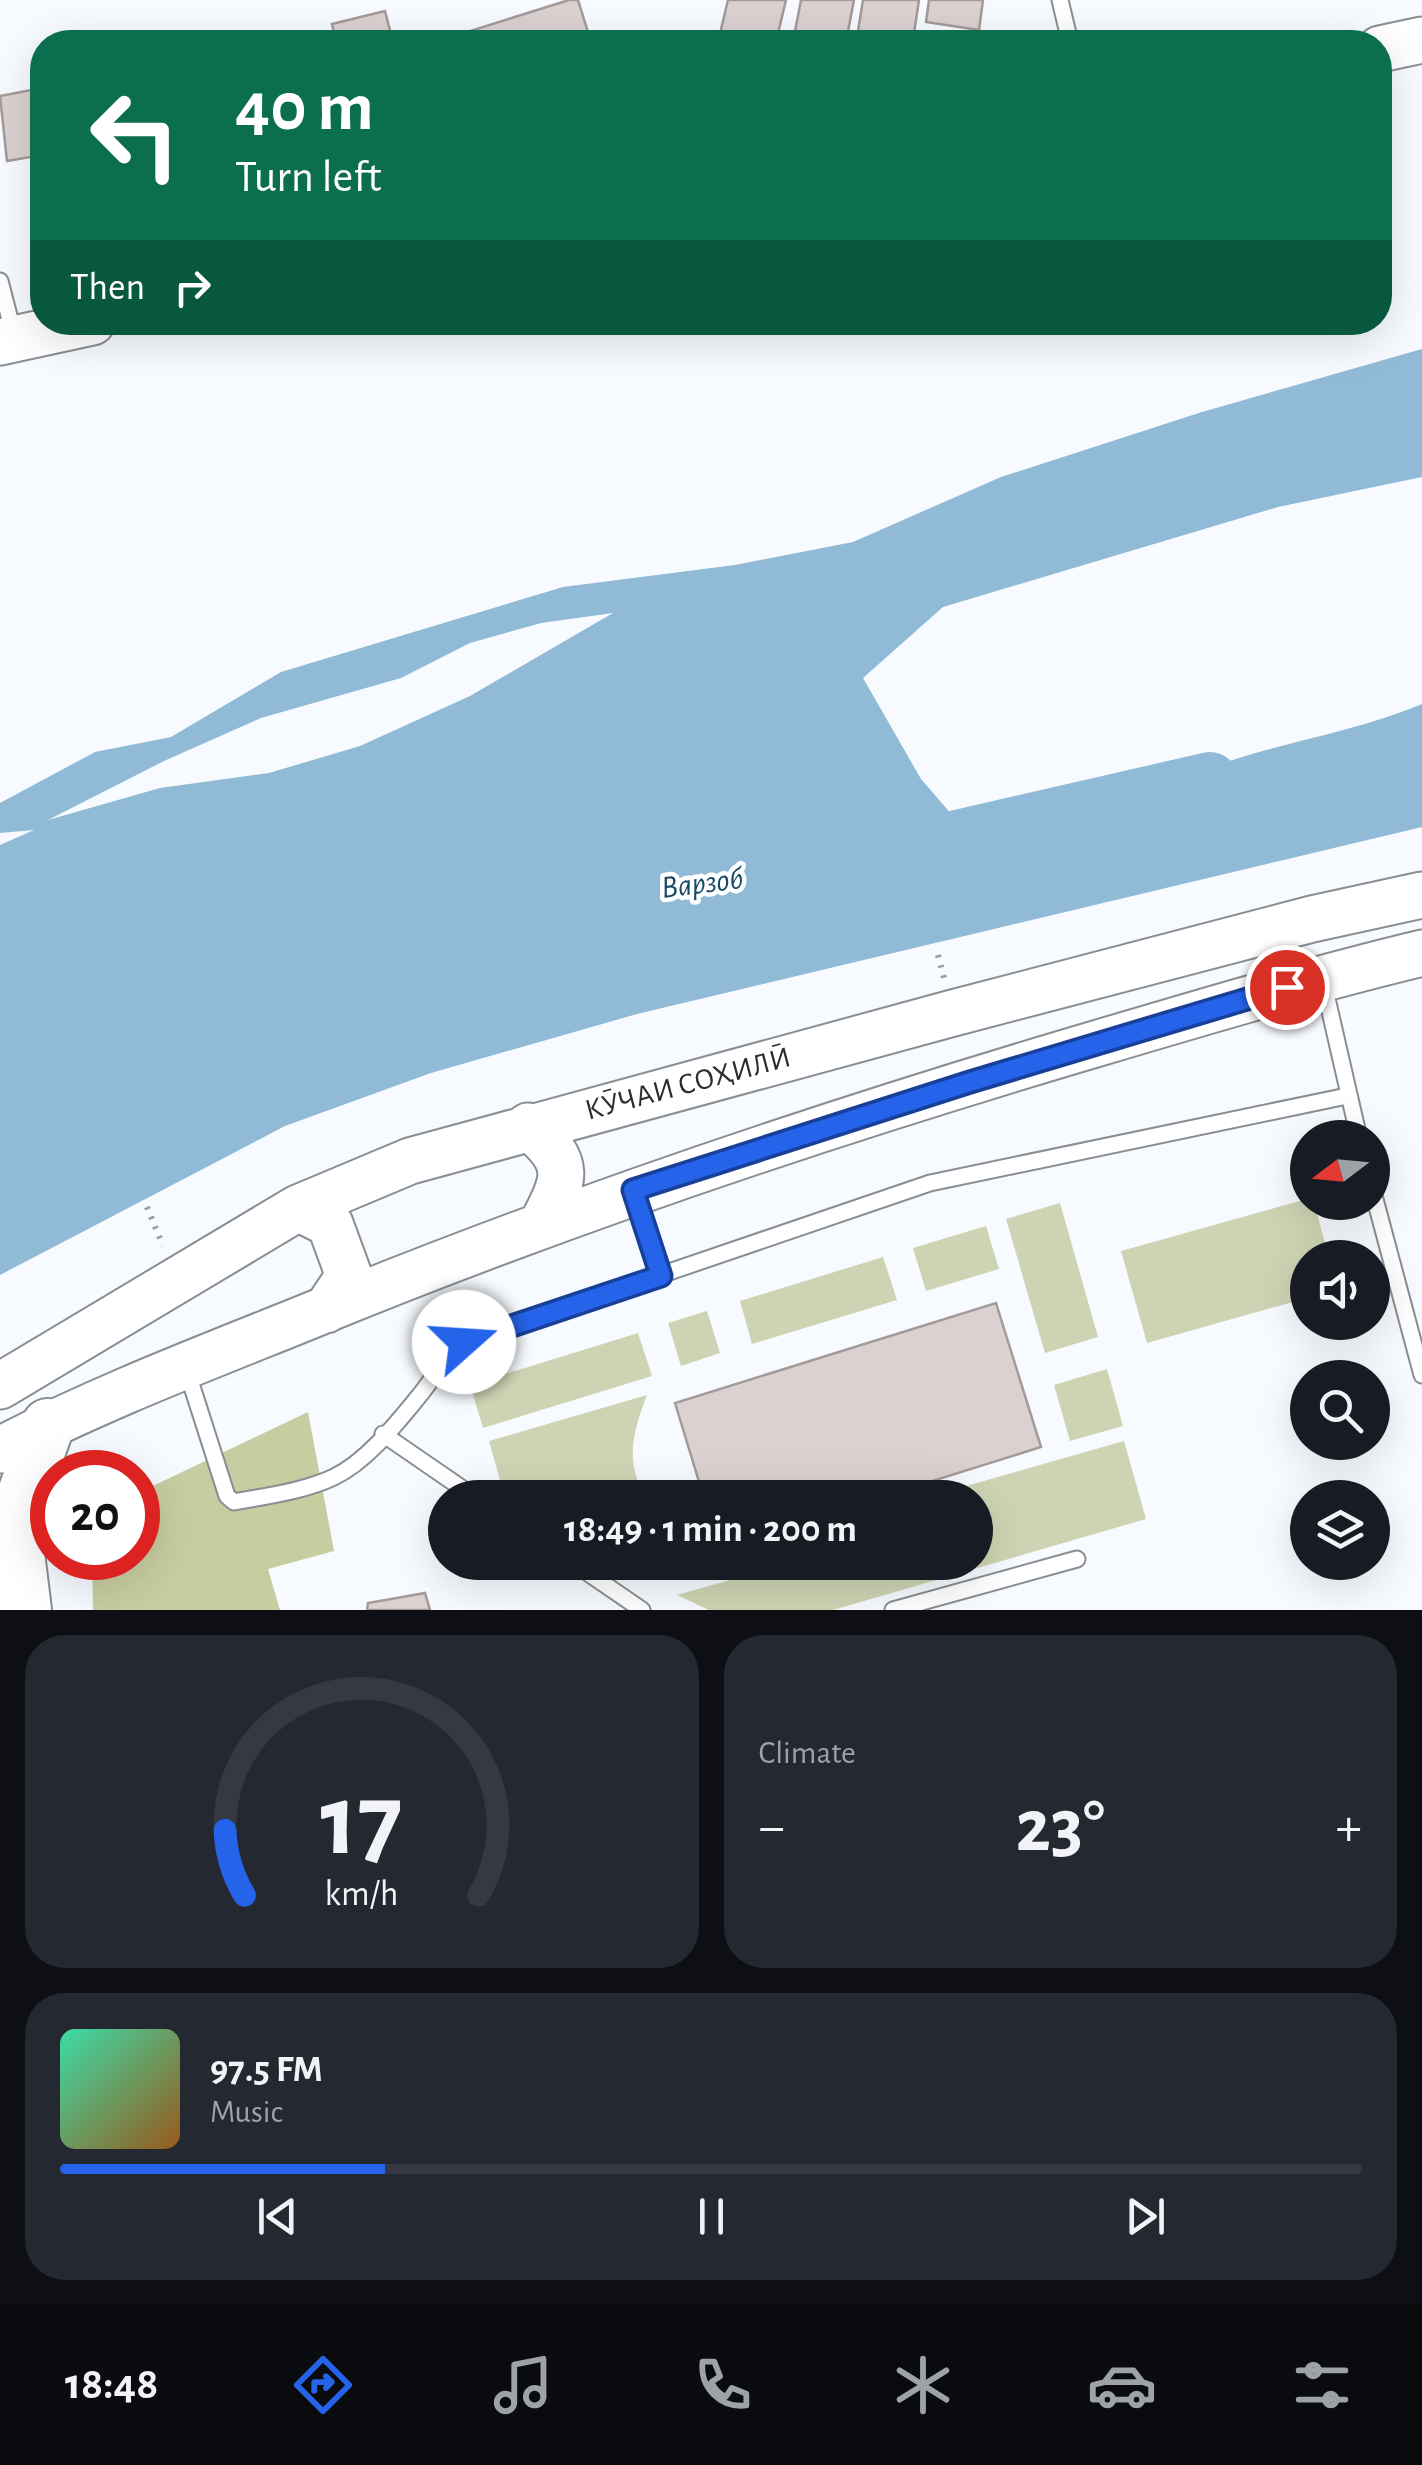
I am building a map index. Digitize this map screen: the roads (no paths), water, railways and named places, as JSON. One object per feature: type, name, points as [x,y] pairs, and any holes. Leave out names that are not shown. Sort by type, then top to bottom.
[{"type":"highway","points":[[25,1610],[14,1522],[48,1425]]},
{"type":"main road","points":[[1392,46],[1422,40]]},
{"type":"main road","name":"КӮЧАИ СОҲИЛӢ","points":[[0,1386],[298,1208],[410,1161],[528,1126],[1312,919],[1422,896]]},
{"type":"main road","points":[[0,1450],[48,1425],[326,1310],[633,1190],[970,1082],[1322,977],[1422,952]]},
{"type":"main road","points":[[528,1126],[554,1148],[562,1185],[541,1226]]},
{"type":"main road","points":[[298,1208],[330,1224],[349,1276],[326,1310]]},
{"type":"lane","points":[[1060,0],[1067,30]]},
{"type":"lane","points":[[0,281],[8,340]]},
{"type":"lane","points":[[1322,977],[1354,1120]]},
{"type":"lane","points":[[186,1368],[227,1496],[234,1502],[332,1478],[356,1463],[422,1394],[443,1357],[464,1342],[930,1183],[1348,1096]]},
{"type":"lane","points":[[633,1190],[661,1276]]},
{"type":"lane","points":[[1381,1220],[1422,1376]]},
{"type":"lane","points":[[383,1434],[450,1480]]},
{"type":"lane","points":[[893,1610],[1077,1559]]},
{"type":"lane","points":[[598,1580],[642,1610]]},
{"type":"water","points":[[1422,349],[1422,477],[1278,507],[943,607],[863,678],[921,779],[992,861],[1176,780],[1422,704],[1422,827],[637,1014],[431,1073],[285,1126],[0,1275],[0,845],[34,830],[0,833],[0,803],[95,752],[171,737],[281,672],[563,587],[735,565],[853,542],[1001,477],[1202,412]],"holes":[[[613,613],[470,696],[360,746],[269,773],[160,788],[48,820],[164,761],[261,718],[401,678],[470,643],[541,623]]]},
{"type":"waterway","name":"Варзоб","points":[[892,854],[1210,781]]}]
